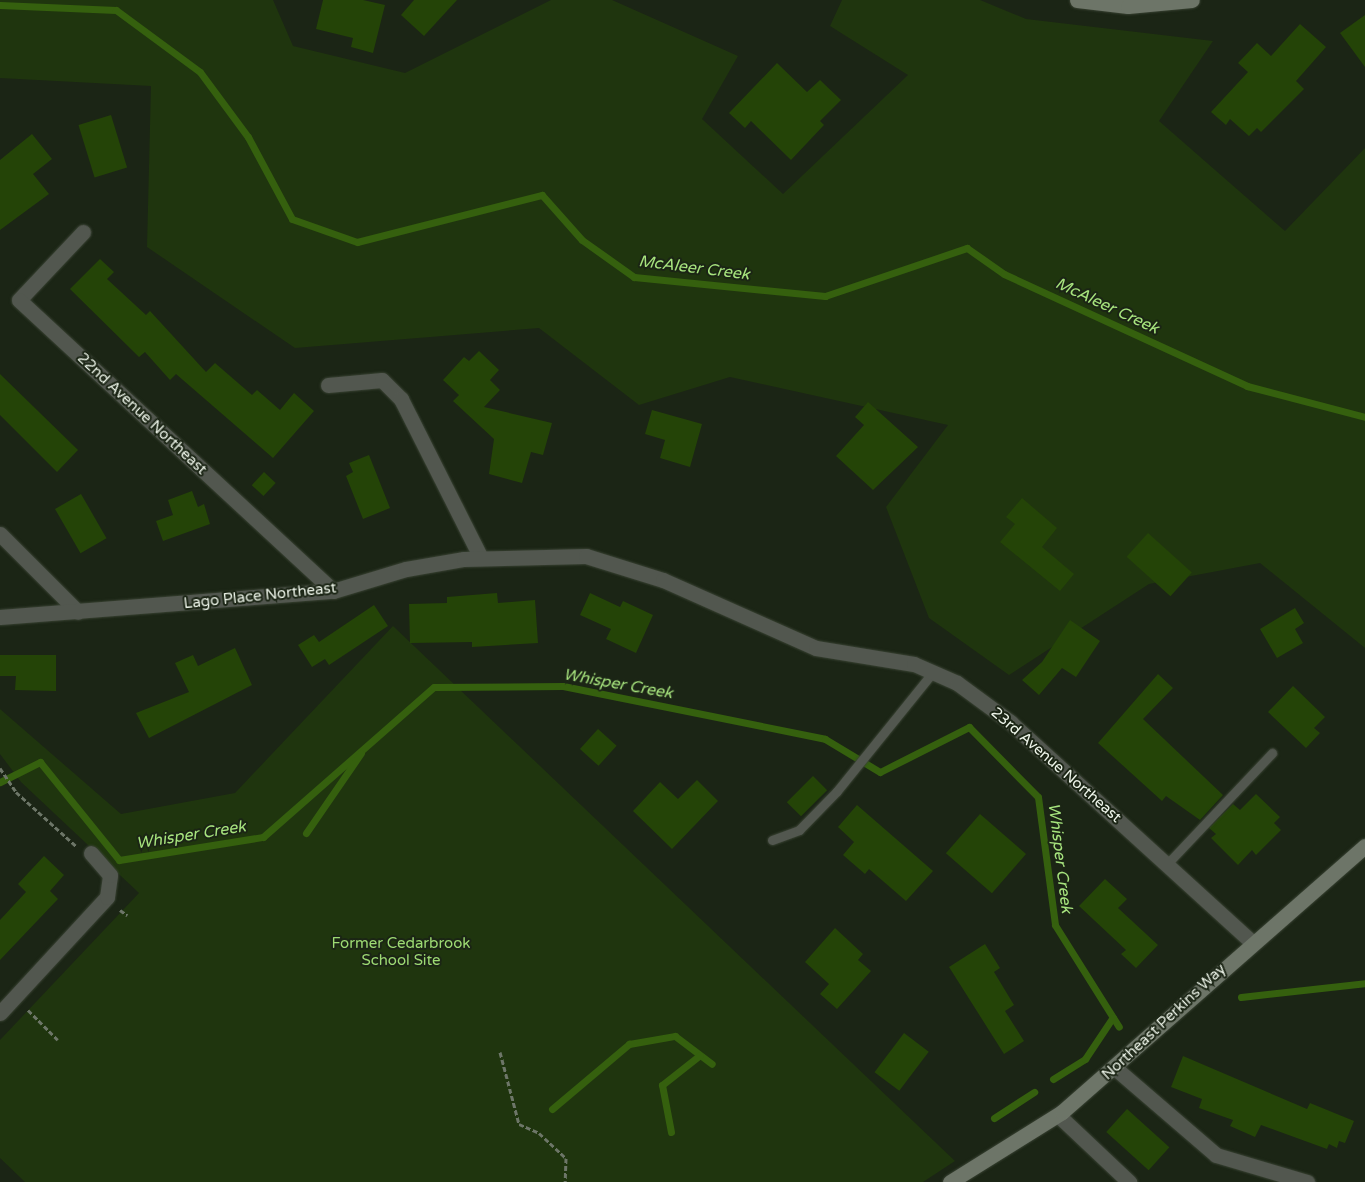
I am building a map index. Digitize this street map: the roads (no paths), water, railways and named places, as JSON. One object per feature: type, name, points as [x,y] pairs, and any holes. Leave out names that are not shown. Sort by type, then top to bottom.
[{"type":"main road","points":[[1077,0],[1128,6],[1192,0]]},
{"type":"main road","name":"Northeast Perkins Way","points":[[950,1182],[1058,1115],[1115,1068],[1251,941],[1365,846]]},
{"type":"street","name":"22nd Avenue Northeast","points":[[83,232],[19,300],[334,591]]},
{"type":"street","points":[[328,385],[382,380],[401,399],[481,558]]},
{"type":"street","points":[[0,534],[78,612]]},
{"type":"street","name":"Lago Place Northeast","points":[[0,617],[334,591],[406,569],[481,558],[586,556],[663,580]]},
{"type":"street","name":"23rd Avenue Northeast","points":[[663,580],[816,648],[934,671],[1010,722],[1251,941]]},
{"type":"street","points":[[0,1013],[107,898],[110,875],[90,853]]},
{"type":"street","points":[[1115,1068],[1216,1154],[1307,1182]]},
{"type":"street","points":[[1058,1115],[1129,1182]]},
{"type":"lane","points":[[772,840],[799,830],[837,791],[934,671]]},
{"type":"lane","points":[[1167,864],[1272,754]]},
{"type":"waterway","name":"McAleer Creek","points":[[0,5],[116,10],[200,72],[248,137],[292,219],[357,242],[542,195],[582,240],[634,277],[825,296],[967,248],[1004,274],[1247,386],[1365,417]]},
{"type":"waterway","name":"Whisper Creek","points":[[0,782],[40,762],[119,860],[263,837],[434,687],[563,686],[825,739],[880,772],[969,727],[1038,797],[1055,925],[1119,1027]]},
{"type":"waterway","points":[[306,833],[361,753]]},
{"type":"waterway","name":"Whisper Creek","points":[[1241,997],[1365,983]]},
{"type":"waterway","points":[[1053,1079],[1085,1059],[1113,1017]]},
{"type":"waterway","points":[[552,1109],[629,1044],[675,1036],[712,1064]]},
{"type":"waterway","points":[[671,1132],[662,1085],[700,1055]]},
{"type":"waterway","points":[[994,1118],[1034,1092]]},
{"type":"park label","name":"Former Cedarbrook School Site","points":[[401,952]]}]
